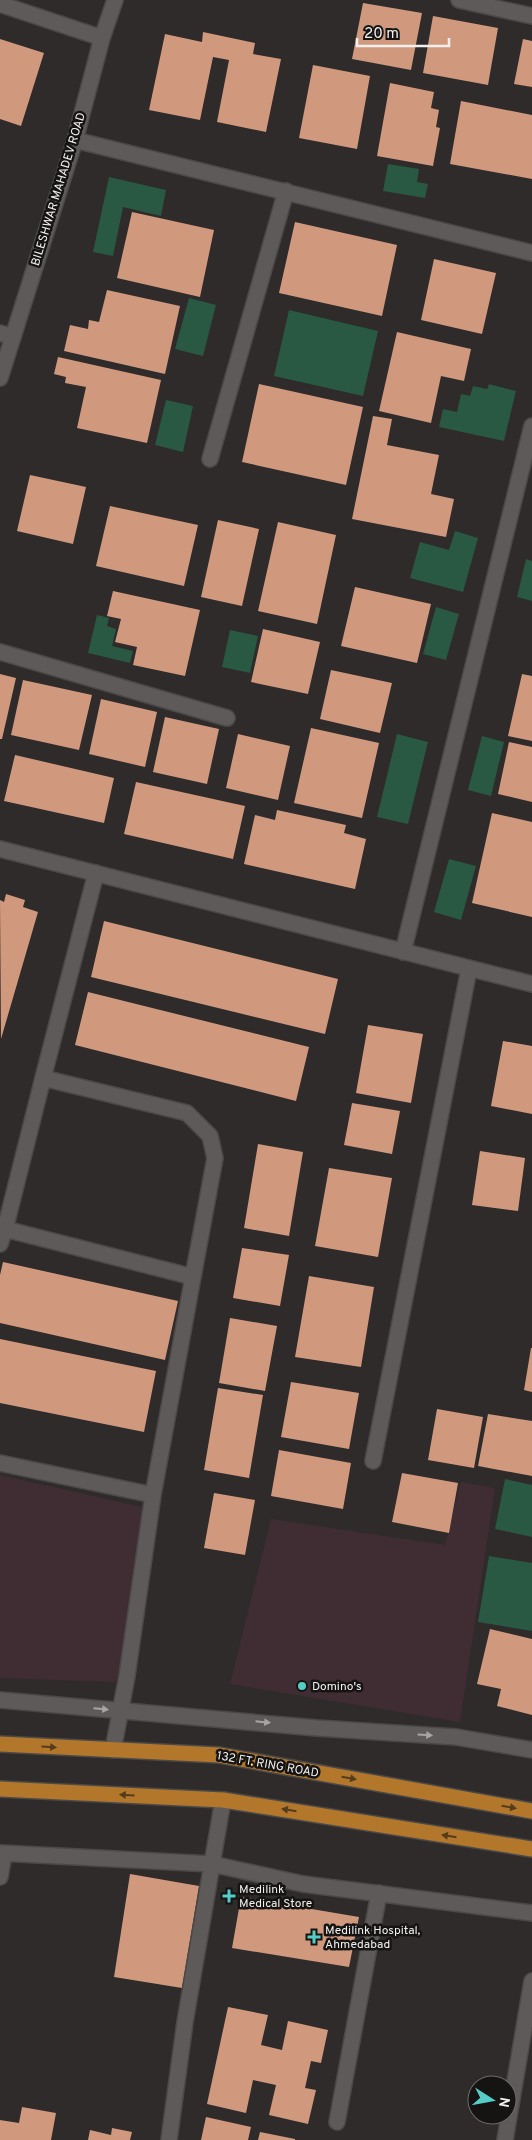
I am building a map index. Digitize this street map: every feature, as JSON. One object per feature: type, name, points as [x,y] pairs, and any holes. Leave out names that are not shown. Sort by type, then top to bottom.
[{"type":"main road","name":"132 FT. RING ROAD","points":[[0,1744],[219,1755],[532,1812]]},
{"type":"main road","points":[[0,1789],[223,1800],[532,1849]]},
{"type":"street","name":"BILESHWAR MAHADEV ROAD","points":[[0,378],[7,335],[75,140],[102,38],[115,0]]},
{"type":"street","points":[[459,0],[479,2],[532,16]]},
{"type":"street","points":[[0,4],[102,38]]},
{"type":"street","points":[[75,140],[532,253]]},
{"type":"street","points":[[210,459],[286,191]]},
{"type":"street","points":[[403,952],[532,426]]},
{"type":"street","points":[[0,652],[227,718]]},
{"type":"street","points":[[0,849],[532,984]]},
{"type":"street","points":[[0,1244],[96,873]]},
{"type":"street","points":[[373,1461],[469,968]]},
{"type":"street","points":[[43,1078],[187,1113],[210,1136],[215,1158],[154,1495],[121,1711],[113,1750]]},
{"type":"street","points":[[5,1229],[193,1277]]},
{"type":"street","points":[[0,1462],[154,1495]]},
{"type":"street","points":[[0,1700],[121,1711],[206,1716],[317,1728],[456,1737],[532,1750]]},
{"type":"street","points":[[169,2140],[185,2022],[223,1800]]},
{"type":"street","points":[[0,1877],[2,1854],[212,1864],[304,1884],[532,1913]]},
{"type":"street","points":[[337,2122],[379,1893]]},
{"type":"street","points":[[505,2140],[532,1981]]},
{"type":"shaded area","points":[[0,1475],[159,1511],[116,1682],[0,1678]]},
{"type":"shaded area","points":[[461,1482],[495,1488],[460,1722],[230,1684],[271,1519],[445,1545]]},
{"type":"green space","points":[[388,164],[419,169],[417,182],[428,184],[425,198],[383,191]]},
{"type":"green space","points":[[109,177],[166,190],[161,216],[123,207],[113,256],[93,252]]},
{"type":"green space","points":[[189,298],[216,305],[203,356],[175,349]]},
{"type":"green space","points":[[289,310],[378,331],[363,396],[274,376]]},
{"type":"green space","points":[[489,384],[516,391],[504,441],[439,427],[443,409],[457,412],[461,394],[470,396],[473,386],[487,389]]},
{"type":"green space","points":[[166,400],[193,406],[183,452],[155,445]]},
{"type":"green space","points":[[455,531],[478,538],[463,592],[410,578],[420,542],[449,550]]},
{"type":"green space","points":[[526,559],[532,561],[532,601],[517,597]]},
{"type":"green space","points":[[436,607],[459,614],[446,660],[423,654]]},
{"type":"green space","points":[[97,615],[109,618],[107,626],[116,629],[112,646],[133,651],[130,663],[88,653]]},
{"type":"green space","points":[[230,630],[258,636],[250,673],[222,667]]},
{"type":"green space","points":[[397,734],[428,742],[408,824],[377,817]]},
{"type":"green space","points":[[482,736],[504,742],[491,796],[468,790]]},
{"type":"green space","points":[[449,859],[476,866],[461,920],[434,912]]},
{"type":"green space","points":[[505,1479],[532,1485],[532,1537],[495,1529]]},
{"type":"green space","points":[[489,1556],[532,1563],[532,1631],[478,1622]]},
{"type":"building","points":[[363,3],[422,13],[411,70],[352,59]]},
{"type":"building","points":[[433,16],[498,28],[488,85],[423,73]]},
{"type":"building","points":[[203,32],[255,43],[253,54],[281,59],[266,132],[217,122],[229,60],[213,57],[200,120],[149,110],[165,34],[202,42]]},
{"type":"building","points":[[0,39],[44,53],[21,126],[0,119]]},
{"type":"building","points":[[523,39],[532,41],[532,87],[514,84]]},
{"type":"building","points":[[313,65],[370,76],[357,149],[299,138]]},
{"type":"building","points":[[390,83],[434,92],[431,108],[439,110],[436,127],[440,128],[433,166],[377,156]]},
{"type":"building","points":[[461,101],[532,115],[532,179],[450,164]]},
{"type":"building","points":[[132,212],[214,230],[200,297],[117,278]]},
{"type":"building","points":[[295,222],[397,245],[382,316],[279,293]]},
{"type":"building","points":[[434,259],[496,273],[482,334],[421,320]]},
{"type":"building","points":[[107,290],[180,306],[165,374],[64,351],[70,325],[88,329],[89,320],[99,322]]},
{"type":"building","points":[[397,332],[471,349],[464,381],[441,376],[431,423],[379,411]]},
{"type":"building","points":[[58,357],[161,380],[147,443],[77,428],[86,387],[65,383],[66,377],[54,374]]},
{"type":"building","points":[[259,384],[363,407],[346,485],[242,462]]},
{"type":"building","points":[[373,416],[392,419],[387,445],[439,455],[431,494],[454,499],[446,537],[352,519]]},
{"type":"building","points":[[30,475],[86,487],[73,544],[17,531]]},
{"type":"building","points":[[110,506],[198,525],[184,586],[96,566]]},
{"type":"building","points":[[218,520],[259,529],[242,606],[201,597]]},
{"type":"building","points":[[278,522],[336,535],[317,624],[258,611]]},
{"type":"building","points":[[355,587],[431,604],[417,663],[341,646]]},
{"type":"building","points":[[113,591],[200,610],[185,676],[133,665],[137,647],[115,642],[121,619],[107,616]]},
{"type":"building","points":[[263,629],[320,642],[308,694],[251,682]]},
{"type":"building","points":[[331,670],[392,683],[380,733],[320,719]]},
{"type":"building","points":[[0,674],[16,678],[2,739],[0,739]]},
{"type":"building","points":[[522,674],[532,676],[532,741],[508,736]]},
{"type":"building","points":[[23,680],[92,695],[79,750],[11,735]]},
{"type":"building","points":[[101,699],[157,712],[145,767],[89,754]]},
{"type":"building","points":[[165,717],[219,729],[207,784],[153,772]]},
{"type":"building","points":[[311,728],[379,743],[362,818],[294,803]]},
{"type":"building","points":[[238,734],[290,746],[278,800],[226,788]]},
{"type":"building","points":[[509,742],[532,747],[532,802],[498,794]]},
{"type":"building","points":[[15,755],[114,778],[104,823],[4,801]]},
{"type":"building","points":[[136,782],[245,806],[233,859],[124,834]]},
{"type":"building","points":[[277,810],[346,825],[344,833],[366,839],[355,889],[244,864],[255,815],[275,820]]},
{"type":"building","points":[[492,813],[532,822],[532,917],[472,903]]},
{"type":"building","points":[[6,894],[25,900],[23,907],[38,912],[1,1039],[0,900],[4,902]]},
{"type":"building","points":[[104,921],[338,979],[325,1034],[91,977]]},
{"type":"building","points":[[88,992],[309,1047],[296,1101],[75,1045]]},
{"type":"building","points":[[368,1025],[423,1034],[411,1103],[356,1093]]},
{"type":"building","points":[[503,1041],[532,1046],[532,1114],[491,1106]]},
{"type":"building","points":[[352,1103],[400,1111],[392,1154],[344,1145]]},
{"type":"building","points":[[258,1144],[303,1152],[289,1236],[244,1228]]},
{"type":"building","points":[[480,1151],[525,1158],[518,1211],[472,1205]]},
{"type":"building","points":[[329,1168],[392,1178],[378,1257],[315,1246]]},
{"type":"building","points":[[242,1248],[289,1255],[280,1306],[233,1298]]},
{"type":"building","points":[[3,1262],[178,1301],[165,1360],[0,1323],[0,1275]]},
{"type":"building","points":[[309,1276],[374,1287],[361,1367],[295,1357]]},
{"type":"building","points":[[230,1318],[277,1326],[265,1391],[219,1383]]},
{"type":"building","points":[[0,1339],[156,1371],[144,1432],[0,1403]]},
{"type":"building","points":[[532,1348],[532,1392],[524,1390]]},
{"type":"building","points":[[291,1382],[359,1393],[349,1449],[281,1437]]},
{"type":"building","points":[[218,1388],[263,1395],[249,1478],[204,1470]]},
{"type":"building","points":[[437,1409],[483,1417],[474,1468],[428,1460]]},
{"type":"building","points":[[488,1414],[532,1421],[532,1476],[478,1466]]},
{"type":"building","points":[[279,1450],[351,1463],[343,1509],[271,1496]]},
{"type":"building","points":[[402,1473],[458,1483],[449,1533],[392,1522]]},
{"type":"building","points":[[214,1493],[255,1500],[245,1555],[204,1548]]},
{"type":"building","points":[[490,1629],[532,1639],[532,1715],[497,1706],[501,1689],[477,1684]]},
{"type":"building","points":[[130,1874],[199,1886],[182,1988],[114,1977]]},
{"type":"building","points":[[241,1897],[359,1917],[349,1967],[232,1948]]},
{"type":"building","points":[[228,2007],[268,2015],[261,2045],[282,2050],[288,2021],[328,2030],[321,2063],[311,2061],[305,2088],[316,2090],[308,2124],[269,2115],[276,2085],[253,2080],[246,2113],[207,2104]]},
{"type":"building","points":[[22,2107],[56,2113],[51,2140],[0,2140],[0,2120],[19,2123]]},
{"type":"building","points":[[206,2117],[251,2127],[248,2140],[201,2140]]},
{"type":"building","points":[[112,2128],[132,2132],[130,2140],[88,2140],[90,2130],[111,2135]]},
{"type":"building","points":[[260,2132],[295,2139],[295,2140],[258,2140]]},
{"type":"place","name":"Domino's","points":[[302,1686]]},
{"type":"place","name":"Medilink Medical Store","points":[[229,1896]]},
{"type":"place","name":"Medilink Hospital, Ahmedabad","points":[[314,1937]]}]
